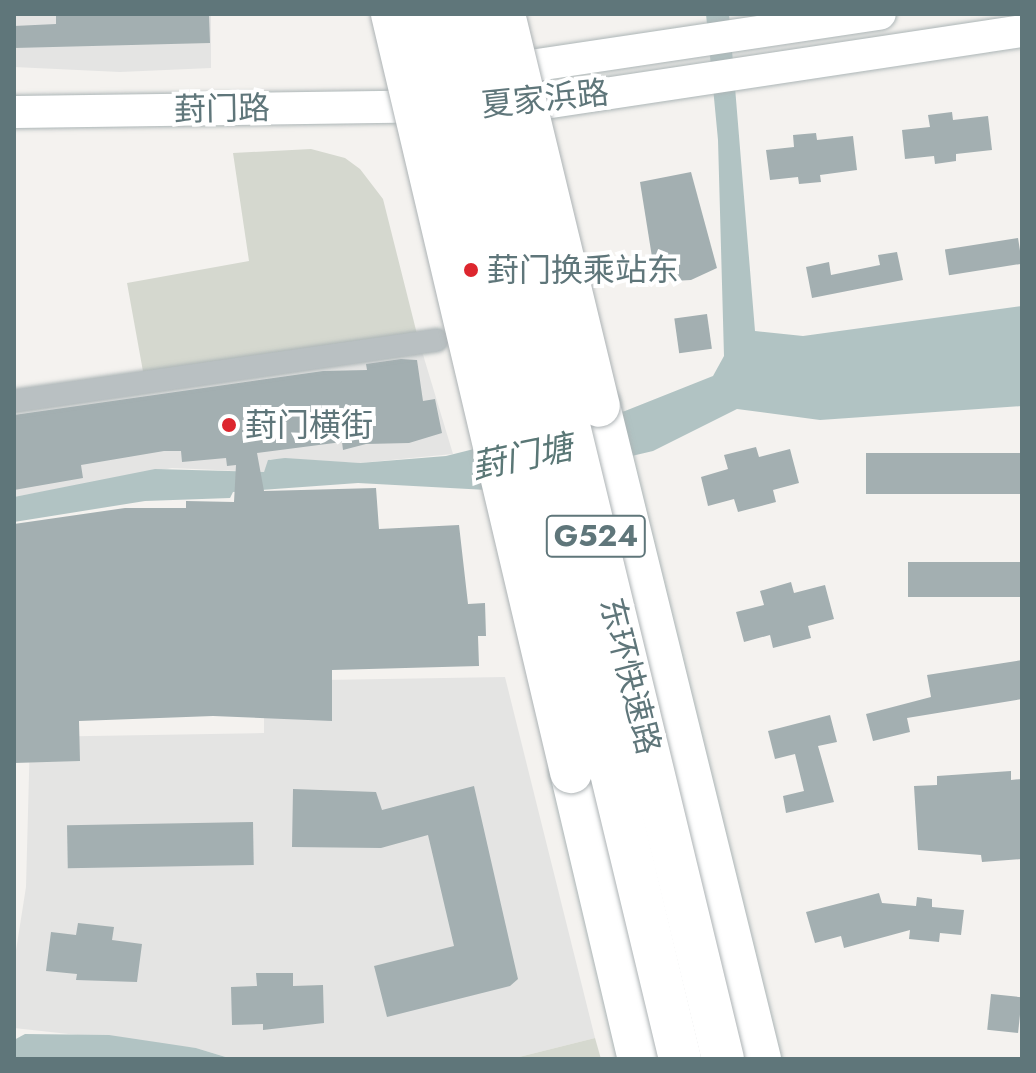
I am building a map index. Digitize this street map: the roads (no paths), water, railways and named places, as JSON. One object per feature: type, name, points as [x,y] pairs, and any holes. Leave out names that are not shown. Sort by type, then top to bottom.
[{"type":"highway","points":[[392,14],[639,1059]]},
{"type":"highway","name":"东环快速路","points":[[428,14],[680,1059]]},
{"type":"highway","name":"东环快速路","points":[[469,14],[723,1059]]},
{"type":"highway","points":[[504,14],[760,1059]]},
{"type":"main road","name":"夏家浜路","points":[[430,105],[500,69],[880,14]]},
{"type":"main road","name":"夏家浜路","points":[[430,105],[510,109],[1022,31]]},
{"type":"main road","name":"葑门路","points":[[14,112],[430,105]]},
{"type":"street","points":[[14,401],[437,340]]},
{"type":"water","name":"葑门塘","points":[[706,14],[729,14],[755,331],[803,336],[1022,306],[1022,406],[820,420],[737,409],[653,451],[487,490],[358,483],[233,492],[230,498],[145,501],[14,522],[14,497],[155,469],[264,472],[268,460],[285,458],[360,463],[446,456],[625,411],[713,376],[724,356],[718,140]]},
{"type":"water","points":[[25,1034],[109,1035],[196,1048],[232,1059],[14,1059],[14,1040]]},
{"type":"place","name":"葑门换乘站东","points":[[471,270]]},
{"type":"place","name":"葑门横街","points":[[229,425]]}]
